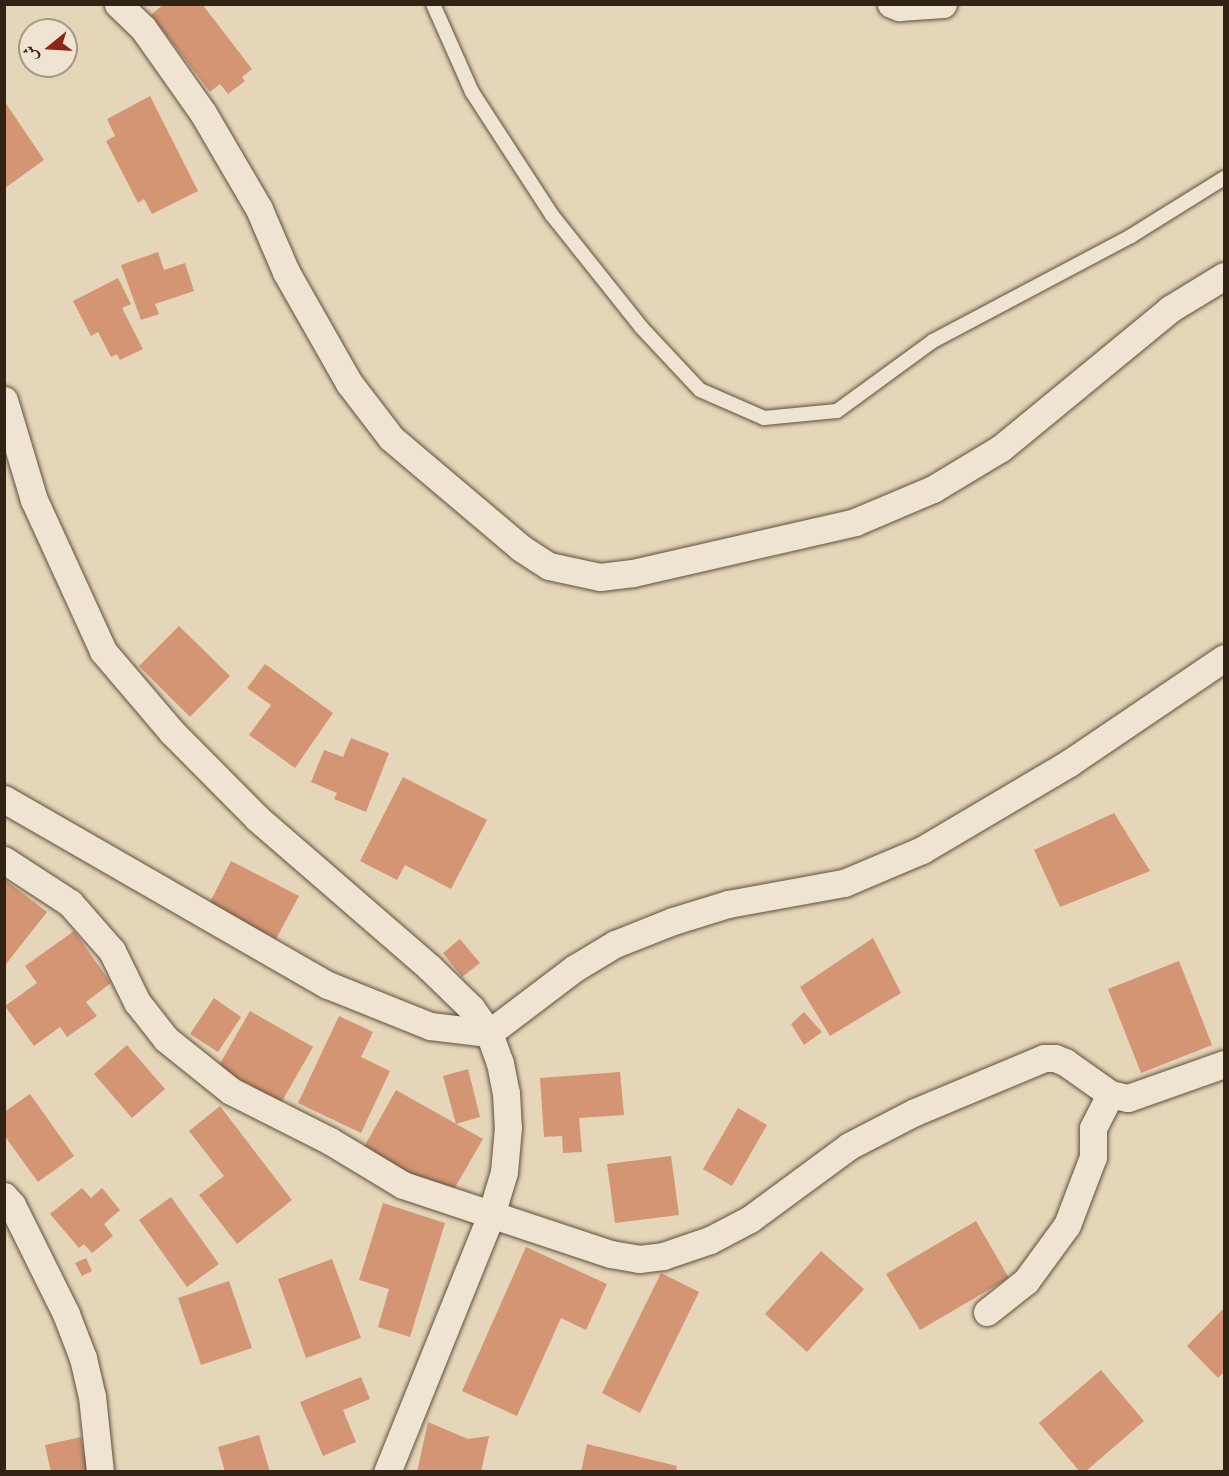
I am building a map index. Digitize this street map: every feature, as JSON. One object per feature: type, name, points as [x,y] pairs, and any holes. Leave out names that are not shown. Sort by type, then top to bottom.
[{"type":"street","points":[[118,4],[143,28],[203,113],[259,209],[286,272],[349,382],[391,438],[521,548],[549,566],[600,577],[633,573],[855,522],[933,489],[1001,448],[1170,309],[1224,276]]},
{"type":"street","points":[[891,4],[899,7],[943,4]]},
{"type":"street","points":[[4,400],[34,500],[102,651],[172,732],[249,810],[429,967],[471,1008],[489,1033],[504,1083],[508,1127],[504,1172],[492,1215],[387,1472]]},
{"type":"street","points":[[4,799],[328,986],[429,1026],[489,1033],[575,968],[615,944],[673,921],[728,904],[844,883],[922,850],[1060,769],[1224,658]]},
{"type":"street","points":[[4,860],[70,903],[112,951],[138,1002],[166,1039],[231,1091],[330,1141],[403,1185],[610,1254],[639,1259],[663,1256],[710,1240],[750,1219],[849,1146],[915,1112],[1034,1062],[1055,1058],[1065,1062],[1110,1094],[1128,1098],[1224,1064]]},
{"type":"street","points":[[987,1312],[1026,1281],[1066,1225],[1092,1157],[1093,1128],[1110,1094]]},
{"type":"street","points":[[4,1196],[12,1205],[66,1314],[83,1358],[92,1396],[100,1472]]},
{"type":"lane","points":[[433,4],[472,92],[552,215],[640,327],[700,390],[764,418],[837,411],[933,341],[1131,236],[1224,178]]},
{"type":"building","points":[[164,4],[202,4],[252,69],[242,77],[245,81],[228,94],[220,84],[210,92],[151,15]]},
{"type":"building","points":[[150,96],[198,191],[152,214],[144,199],[138,203],[106,141],[115,136],[107,119]]},
{"type":"building","points":[[5,102],[44,160],[5,188]]},
{"type":"building","points":[[158,252],[164,270],[185,263],[194,291],[155,304],[159,314],[141,320],[121,265]]},
{"type":"building","points":[[118,278],[131,304],[122,308],[143,349],[120,360],[117,354],[111,357],[98,332],[91,336],[73,301]]},
{"type":"building","points":[[179,626],[230,676],[190,717],[139,666]]},
{"type":"building","points":[[265,664],[333,713],[295,768],[249,735],[271,705],[247,688]]},
{"type":"building","points":[[351,738],[389,753],[366,812],[334,799],[337,793],[311,782],[324,750],[343,757]]},
{"type":"building","points":[[403,777],[487,820],[451,889],[405,865],[397,880],[360,861]]},
{"type":"building","points":[[1114,813],[1150,871],[1060,907],[1034,850]]},
{"type":"building","points":[[231,861],[299,896],[276,939],[209,904]]},
{"type":"building","points":[[4,879],[47,912],[6,964],[4,963]]},
{"type":"building","points":[[74,931],[111,983],[86,1002],[97,1016],[67,1037],[60,1027],[34,1046],[5,1006],[37,983],[25,966]]},
{"type":"building","points":[[873,938],[901,993],[830,1036],[800,987]]},
{"type":"building","points":[[460,939],[480,963],[462,977],[443,953]]},
{"type":"building","points":[[1179,961],[1212,1045],[1141,1073],[1108,989]]},
{"type":"building","points":[[214,998],[241,1017],[218,1052],[190,1034]]},
{"type":"building","points":[[250,1011],[313,1047],[281,1103],[218,1067]]},
{"type":"building","points":[[804,1012],[822,1032],[804,1045],[791,1024]]},
{"type":"building","points":[[339,1016],[373,1032],[361,1057],[390,1071],[361,1133],[298,1103]]},
{"type":"building","points":[[127,1045],[165,1089],[132,1118],[94,1074]]},
{"type":"building","points":[[468,1069],[480,1117],[456,1124],[443,1076]]},
{"type":"building","points":[[620,1072],[624,1115],[579,1118],[582,1152],[563,1153],[562,1136],[544,1137],[540,1078]]},
{"type":"building","points":[[396,1090],[483,1139],[450,1196],[364,1147]]},
{"type":"building","points":[[30,1094],[74,1156],[38,1182],[4,1135],[4,1112]]},
{"type":"building","points":[[220,1106],[292,1200],[237,1244],[199,1195],[224,1176],[189,1131]]},
{"type":"building","points":[[738,1108],[767,1125],[732,1186],[703,1169]]},
{"type":"building","points":[[671,1156],[679,1215],[615,1223],[607,1164]]},
{"type":"building","points":[[82,1188],[91,1198],[102,1188],[120,1210],[104,1224],[113,1236],[92,1253],[84,1244],[79,1248],[50,1214]]},
{"type":"building","points":[[171,1197],[219,1264],[187,1287],[139,1220]]},
{"type":"building","points":[[383,1203],[445,1223],[410,1337],[378,1327],[389,1289],[359,1280]]},
{"type":"building","points":[[976,1221],[1009,1278],[920,1330],[886,1274]]},
{"type":"building","points":[[526,1247],[607,1284],[586,1330],[561,1318],[517,1416],[462,1391]]},
{"type":"building","points":[[821,1251],[864,1289],[807,1352],[765,1314]]},
{"type":"building","points":[[86,1258],[92,1271],[82,1276],[75,1263]]},
{"type":"building","points":[[332,1259],[361,1338],[306,1358],[278,1279]]},
{"type":"building","points":[[661,1273],[699,1292],[640,1413],[602,1393]]},
{"type":"building","points":[[229,1281],[252,1348],[201,1365],[178,1298]]},
{"type":"building","points":[[1224,1308],[1224,1372],[1218,1378],[1187,1346]]},
{"type":"building","points":[[1101,1370],[1144,1421],[1085,1472],[1080,1472],[1039,1423]]},
{"type":"building","points":[[361,1377],[370,1399],[343,1410],[356,1442],[323,1456],[300,1402]]},
{"type":"building","points":[[428,1422],[468,1439],[489,1436],[481,1472],[417,1472]]},
{"type":"building","points":[[259,1435],[270,1472],[225,1472],[218,1447]]},
{"type":"building","points":[[81,1437],[88,1472],[51,1472],[45,1445]]},
{"type":"building","points":[[587,1444],[677,1466],[676,1472],[581,1472]]}]
